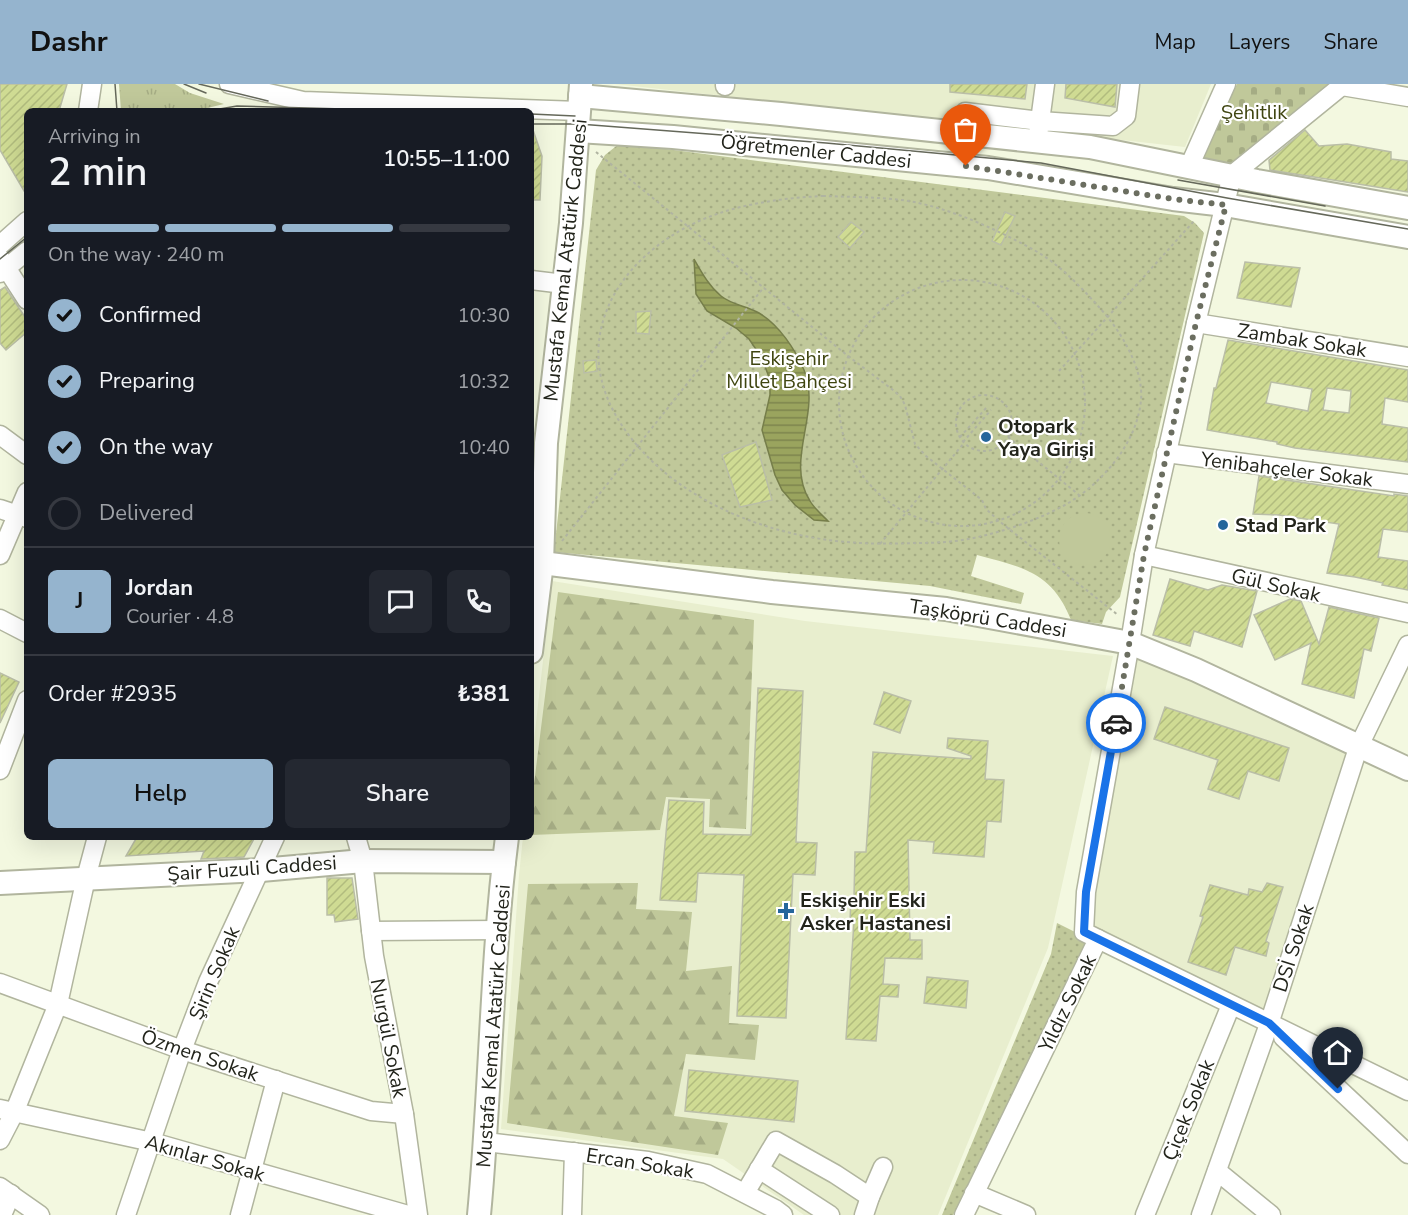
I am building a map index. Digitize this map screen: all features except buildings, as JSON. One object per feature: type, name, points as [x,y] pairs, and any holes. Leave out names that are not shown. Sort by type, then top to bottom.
[{"type":"main road","name":"Öğretmenler Caddesi","points":[[582,114],[782,114],[1038,131],[1090,147],[1408,208]]},
{"type":"main road","name":"Öğretmenler Caddesi","points":[[582,114],[674,137],[988,168],[1173,199],[1226,205],[1408,237]]},
{"type":"main road","name":"Mustafa Kemal Atatürk Caddesi","points":[[534,637],[550,555],[538,442],[564,284],[582,114]]},
{"type":"main road","name":"Taşköprü Caddesi","points":[[550,555],[772,592],[946,609],[1130,642],[1196,670],[1358,748],[1408,769]]},
{"type":"main road","name":"Mustafa Kemal Atatürk Caddesi","points":[[479,1215],[486,1142],[498,930],[507,840]]},
{"type":"main road","name":"Şair Fuzuli Caddesi","points":[[0,883],[261,870],[363,861],[504,862]]},
{"type":"street","points":[[88,108],[92,84]]},
{"type":"street","points":[[230,84],[303,101],[453,108]]},
{"type":"street","points":[[1038,131],[1045,84]]},
{"type":"street","points":[[965,112],[1038,131],[1113,126],[1126,116],[1130,84]]},
{"type":"street","points":[[1189,167],[1226,84]]},
{"type":"street","points":[[1130,642],[1144,555],[1166,453],[1232,175],[1343,85],[1408,97]]},
{"type":"street","points":[[534,112],[582,114]]},
{"type":"street","points":[[0,245],[24,224]]},
{"type":"street","points":[[24,253],[2,266],[24,296]]},
{"type":"street","points":[[534,280],[564,284]]},
{"type":"street","name":"Zambak Sokak","points":[[1196,323],[1408,357]]},
{"type":"street","points":[[0,435],[24,454]]},
{"type":"street","name":"Yenibahçeler Sokak","points":[[1166,453],[1408,484]]},
{"type":"street","points":[[0,509],[23,516],[0,555]]},
{"type":"street","name":"Gül Sokak","points":[[1144,555],[1408,613]]},
{"type":"street","points":[[0,619],[24,631]]},
{"type":"street","name":"Yıldız Sokak","points":[[964,1215],[1098,939],[1084,932],[1086,892],[1130,642]]},
{"type":"street","name":"DSİ Sokak","points":[[1202,1215],[1269,1023],[1358,748],[1408,645]]},
{"type":"street","points":[[0,770],[24,708]]},
{"type":"street","points":[[0,1140],[7,1111],[58,1004],[96,840]]},
{"type":"street","name":"Şirin Sokak","points":[[126,1215],[182,1050],[208,982],[274,840]]},
{"type":"street","name":"Nurgül Sokak","points":[[357,840],[363,861],[374,956],[404,1114],[418,1215]]},
{"type":"street","points":[[371,931],[498,930]]},
{"type":"street","points":[[1098,939],[1408,1091]]},
{"type":"street","name":"Özmen Sokak","points":[[0,983],[182,1050],[371,1111],[404,1114]]},
{"type":"street","name":"Çiçek Sokak","points":[[1145,1215],[1231,1005]]},
{"type":"street","points":[[1269,1023],[1408,1154]]},
{"type":"street","points":[[240,1215],[276,1080]]},
{"type":"street","name":"Akınlar Sokak","points":[[7,1111],[152,1142],[408,1215]]},
{"type":"street","points":[[745,1193],[776,1140],[870,1197]]},
{"type":"street","name":"Ercan Sokak","points":[[486,1142],[648,1161],[707,1174],[783,1215]]},
{"type":"street","points":[[572,1215],[574,1152]]},
{"type":"street","points":[[864,1215],[884,1167]]},
{"type":"street","points":[[759,1169],[830,1215]]},
{"type":"street","points":[[1217,1171],[1271,1215]]},
{"type":"street","points":[[2,1215],[5,1191],[40,1215]]},
{"type":"street","points":[[974,1193],[1026,1215]]},
{"type":"path","points":[[582,114],[688,227],[900,396],[905,405],[915,444],[942,469],[982,500],[986,509],[999,521],[1118,615]]},
{"type":"path","points":[[797,197],[850,197],[908,201],[945,211],[982,225],[1037,252],[1074,280],[1108,316],[1124,338],[1139,381],[1141,399],[1130,441],[1101,477],[1079,495],[1051,512],[978,537],[937,543],[880,544],[807,537],[781,531],[732,513],[687,489],[659,467],[623,427],[605,391],[598,355],[603,319],[609,302],[630,270],[661,243],[688,227],[722,212],[797,197]]},
{"type":"path","points":[[1059,371],[1199,216]]},
{"type":"path","points":[[965,280],[1001,287],[1034,304],[1054,322],[1074,354],[1082,379],[1084,414],[1076,449],[1059,479],[1032,505],[999,521],[971,526],[953,526],[934,523],[906,512],[885,499],[872,486],[860,471],[847,447],[839,401],[848,356],[867,325],[895,300],[911,291],[928,285],[965,280]]},
{"type":"path","points":[[550,555],[764,287]]},
{"type":"path","points":[[980,396],[997,399],[1004,404],[1011,420],[1009,435],[996,448],[987,451],[979,450],[963,442],[956,427],[959,410],[972,398],[980,396]]},
{"type":"path","points":[[960,438],[987,407]]},
{"type":"path","points":[[880,544],[991,410]]},
{"type":"path","points":[[1002,427],[1079,495]]},
{"type":"shaded area","points":[[615,84],[1211,84],[1185,147]]},
{"type":"shaded area","points":[[694,259],[709,284],[721,296],[759,313],[773,324],[786,338],[800,362],[808,386],[809,403],[801,453],[803,485],[812,504],[828,521],[814,520],[795,505],[782,490],[775,475],[762,430],[770,395],[770,380],[762,358],[749,339],[736,328],[707,311],[696,294]]},
{"type":"shaded area","name":"Eskişehir Eski Asker Hastanesi","points":[[552,581],[805,621],[1113,656],[1048,948],[938,1215],[804,1215],[723,1159],[501,1129],[523,840],[534,840],[534,740]]},
{"type":"shaded area","points":[[1135,653],[1350,750],[1264,1014],[1091,926],[1092,890]]},
{"type":"green space","points":[[119,84],[175,84],[190,93],[224,104],[207,108],[121,108]]},
{"type":"green space","name":"Şehitlik","points":[[1237,84],[1329,84],[1233,166],[1201,160]]},
{"type":"green space","name":"Eskişehir Millet Bahçesi","points":[[620,143],[1184,216],[1195,223],[1204,233],[1120,597],[1106,612],[1102,624],[1071,620],[1055,591],[1034,574],[1008,563],[977,555],[971,576],[1024,593],[1021,604],[930,586],[554,552],[596,170],[605,155]]},
{"type":"green space","points":[[1080,513],[1090,513],[1099,517],[1107,525],[1111,539],[1107,553],[1099,561],[1090,565],[1080,565],[1071,561],[1063,553],[1059,544],[1059,534],[1063,525],[1071,517]]},
{"type":"green space","points":[[558,592],[754,620],[746,829],[709,827],[710,799],[666,797],[660,830],[534,835],[534,784]]},
{"type":"green space","points":[[638,883],[636,909],[692,912],[686,971],[732,966],[729,1023],[759,1025],[755,1060],[686,1054],[674,1116],[728,1123],[718,1155],[507,1123],[528,884]]},
{"type":"green space","points":[[1057,923],[1093,941],[953,1215],[942,1215],[1051,954]]},
{"type":"tram line","points":[[115,84],[117,108]]},
{"type":"tram line","points":[[184,84],[206,93]]},
{"type":"tram line","points":[[199,84],[268,101]]},
{"type":"tram line","points":[[225,108],[237,106],[308,108]]},
{"type":"tram line","points":[[534,114],[575,116]]},
{"type":"tram line","points":[[534,124],[579,124],[826,143],[1041,163],[1408,229]]},
{"type":"tram line","points":[[1178,180],[1325,206]]},
{"type":"tram line","points":[[0,259],[24,239]]},
{"type":"way so far","points":[[966,166],[1173,199],[1226,205],[1196,323],[1144,555],[1116,723]]},
{"type":"place","name":"Otopark Yaya Girişi","points":[[986,437]]},
{"type":"place","name":"Stad Park","points":[[1223,525]]},
{"type":"place","name":"Eskişehir Eski Asker Hastanesi","points":[[786,911]]},
{"type":"route","points":[[1116,723],[1086,892],[1084,932],[1269,1023],[1338,1089]]}]
